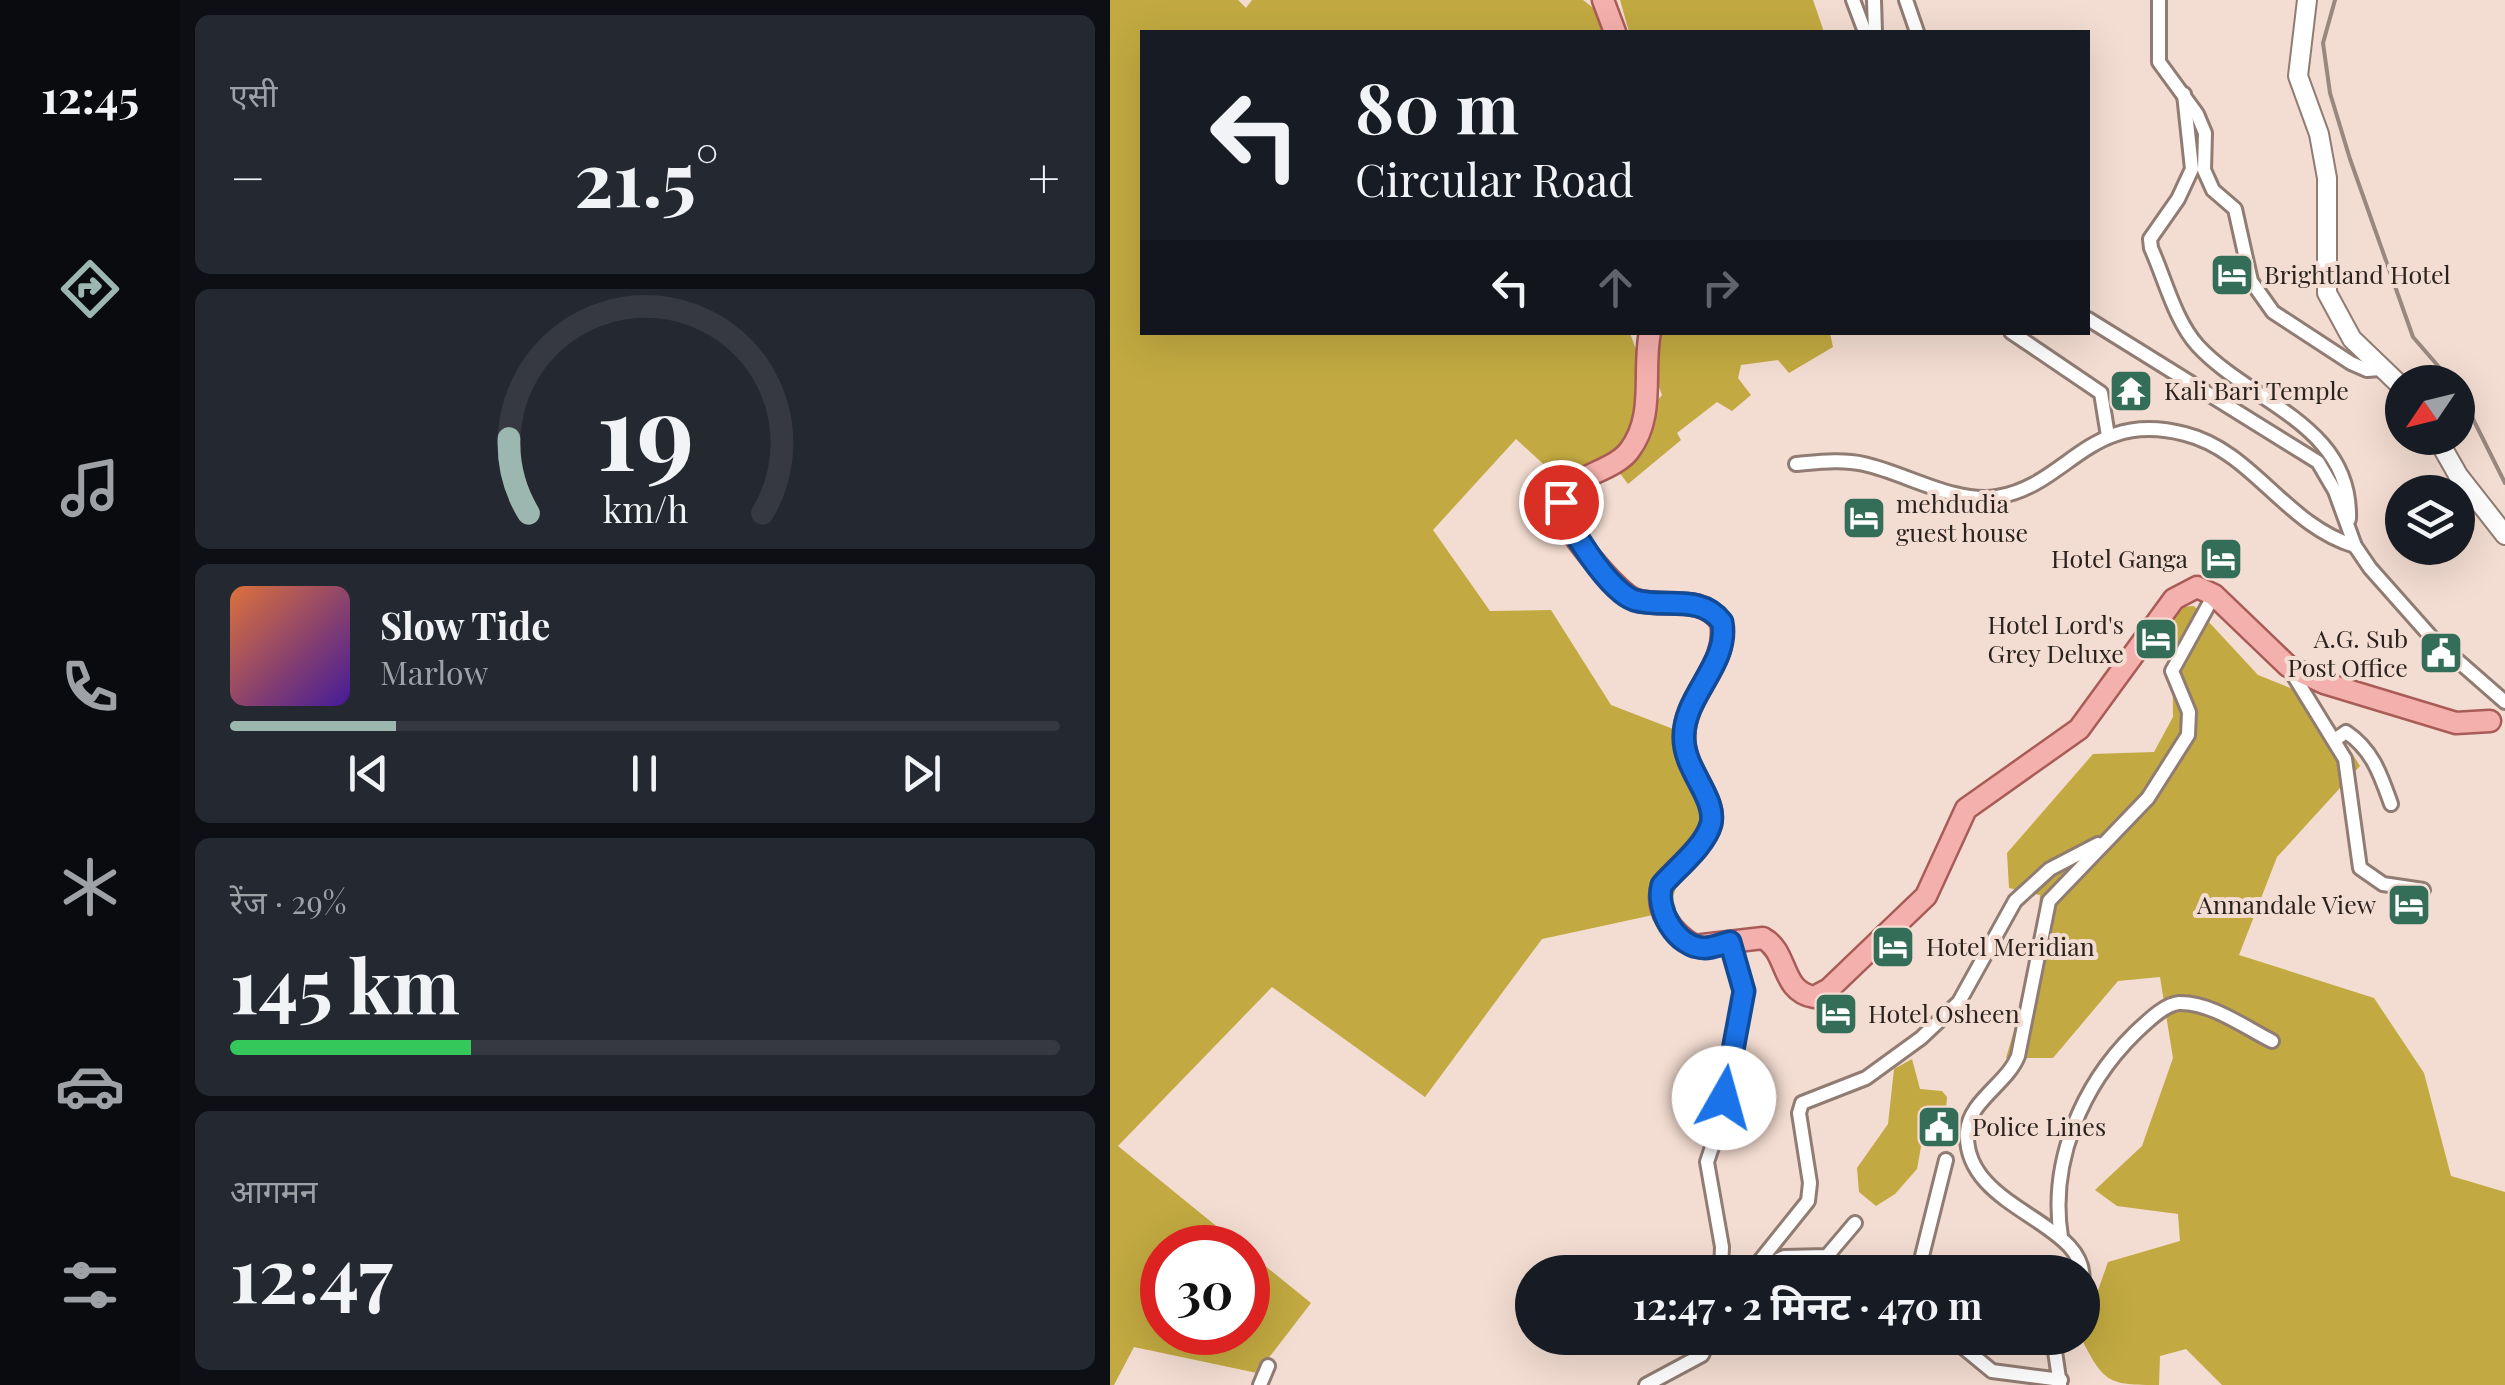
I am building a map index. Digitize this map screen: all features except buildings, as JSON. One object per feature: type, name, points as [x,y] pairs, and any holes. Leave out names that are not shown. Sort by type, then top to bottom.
[{"type":"main road","points":[[1602,0],[1614,30]]},
{"type":"main road","points":[[2307,0],[2298,76],[2319,134],[2327,178],[2327,292],[2352,339],[2385,373]]},
{"type":"main road","points":[[1650,335],[1649,392],[1629,451],[1566,488],[1561,502],[1565,520],[1623,593],[1637,600],[1692,604],[1722,622],[1723,644],[1688,713],[1684,735],[1686,760],[1711,808],[1710,828],[1662,885],[1660,896],[1668,922],[1679,937],[1705,948],[1763,938],[1773,946],[1792,985],[1802,994],[1814,997],[1829,989],[1926,896],[1966,809],[2079,729],[2180,594],[2197,587],[2214,594],[2288,666],[2324,683],[2456,724],[2490,721]]},
{"type":"main road","points":[[2445,455],[2505,536]]},
{"type":"street","points":[[1853,0],[1864,30]]},
{"type":"street","points":[[1874,0],[1875,30]]},
{"type":"street","points":[[1906,0],[1916,30]]},
{"type":"street","points":[[2159,0],[2159,62],[2184,94],[2204,133],[2204,170],[2212,190],[2235,210],[2251,281],[2273,312],[2350,363],[2366,370],[2380,369]]},
{"type":"street","points":[[2184,94],[2192,169],[2178,199],[2150,238],[2151,248],[2196,344],[2325,444],[2346,491],[2347,526]]},
{"type":"street","points":[[2090,320],[2318,462],[2335,491],[2356,546],[2433,639],[2502,696]]},
{"type":"street","points":[[2015,335],[2101,393],[2108,436]]},
{"type":"street","points":[[1796,464],[1847,460],[1966,496],[1993,498],[2032,482],[2108,436],[2169,432],[2206,442],[2237,460],[2314,529],[2356,546]]},
{"type":"street","points":[[2074,1255],[2061,1237],[2002,1199],[1974,1162],[1967,1132],[1975,1110],[2013,1069],[2030,1008],[2049,900],[2156,789],[2188,735],[2189,712],[2172,671],[2214,594]]},
{"type":"street","points":[[2288,666],[2336,739],[2351,788],[2360,868],[2383,884],[2423,890]]},
{"type":"street","points":[[2336,739],[2346,732],[2366,749],[2386,782],[2391,804]]},
{"type":"street","points":[[1766,1255],[1808,1201],[1810,1184],[1799,1114],[1802,1103],[1872,1074],[1921,1038],[1960,1002],[2015,901],[2050,869],[2105,841]]},
{"type":"street","points":[[1722,1255],[1707,1162],[1722,1118],[1744,991],[1730,942]]},
{"type":"street","points":[[2061,1237],[2059,1179],[2090,1089],[2108,1060],[2144,1025],[2173,1004],[2185,1003],[2214,1012],[2272,1041]]},
{"type":"street","points":[[1922,1255],[1946,1160]]},
{"type":"street","points":[[1828,1255],[1855,1223]]},
{"type":"street","points":[[1646,1385],[1702,1355]]},
{"type":"street","points":[[1973,1355],[1992,1371],[2061,1382],[2056,1355]]},
{"type":"street","points":[[1260,1385],[1268,1366]]},
{"type":"shaded area","points":[[1110,0],[1238,0],[1246,8],[1252,0],[1583,0],[1601,14],[1606,30],[1140,30],[1140,335],[1631,335],[1651,392],[1617,451],[1662,395],[1641,339],[1644,335],[1830,335],[1833,347],[1789,373],[1778,360],[1741,365],[1738,378],[1751,395],[1732,411],[1717,402],[1677,433],[1681,440],[1628,484],[1610,460],[1565,484],[1516,439],[1433,530],[1490,611],[1551,610],[1611,705],[1681,732],[1702,820],[1667,912],[1542,939],[1425,1097],[1272,987],[1118,1146],[1215,1225],[1140,1225],[1140,1348],[1134,1347],[1114,1385],[1110,1385]]},
{"type":"shaded area","points":[[1620,0],[1813,0],[1823,30],[1628,30]]},
{"type":"shaded area","points":[[2194,606],[2258,675],[2318,699],[2360,766],[2277,857],[2239,955],[2374,998],[2424,1073],[2451,1176],[2505,1192],[2505,1385],[2222,1385],[2186,1349],[2160,1356],[2159,1385],[2129,1384],[2102,1373],[2091,1355],[2100,1355],[2100,1285],[2108,1262],[2180,1241],[2178,1214],[2117,1206],[2095,1190],[2142,1146],[2173,1058],[2160,977],[2118,981],[2053,1058],[2006,1058],[2036,955],[2040,895],[2009,888],[2007,853],[2093,754],[2154,752],[2173,717],[2172,625],[2179,607]]},
{"type":"shaded area","points":[[1912,1059],[1920,1089],[1942,1091],[1947,1097],[1946,1110],[1922,1141],[1917,1169],[1895,1194],[1876,1206],[1859,1192],[1857,1168],[1888,1124],[1894,1069]]},
{"type":"shaded area","points":[[1270,1270],[1311,1303],[1257,1373],[1172,1355],[1270,1355]]},
{"type":"railway","points":[[2335,0],[2323,43],[2330,93],[2413,337],[2437,365]]},
{"type":"railway","points":[[2475,423],[2505,483]]},
{"type":"place","name":"Brightland Hotel","points":[[2232,275]]},
{"type":"place","name":"Kali Bari Temple","points":[[2131,391]]},
{"type":"place","name":"mehdudia guest house","points":[[1864,518]]},
{"type":"place","name":"Hotel Ganga","points":[[2221,559]]},
{"type":"place","name":"Hotel Lord's Grey Deluxe","points":[[2156,639]]},
{"type":"place","name":"A.G. Sub Post Office","points":[[2441,653]]},
{"type":"place","name":"Annandale View","points":[[2409,905]]},
{"type":"place","name":"Hotel Meridian","points":[[1893,947]]},
{"type":"place","name":"Hotel Osheen","points":[[1836,1014]]},
{"type":"place","name":"Police Lines","points":[[1939,1127]]},
{"type":"route","points":[[1561,502],[1565,520],[1623,593],[1637,600],[1692,604],[1722,622],[1723,644],[1688,713],[1684,735],[1686,760],[1711,808],[1710,828],[1662,885],[1660,896],[1668,922],[1679,937],[1705,948],[1730,942],[1740,973],[1744,991],[1728,1059],[1724,1098]]}]
